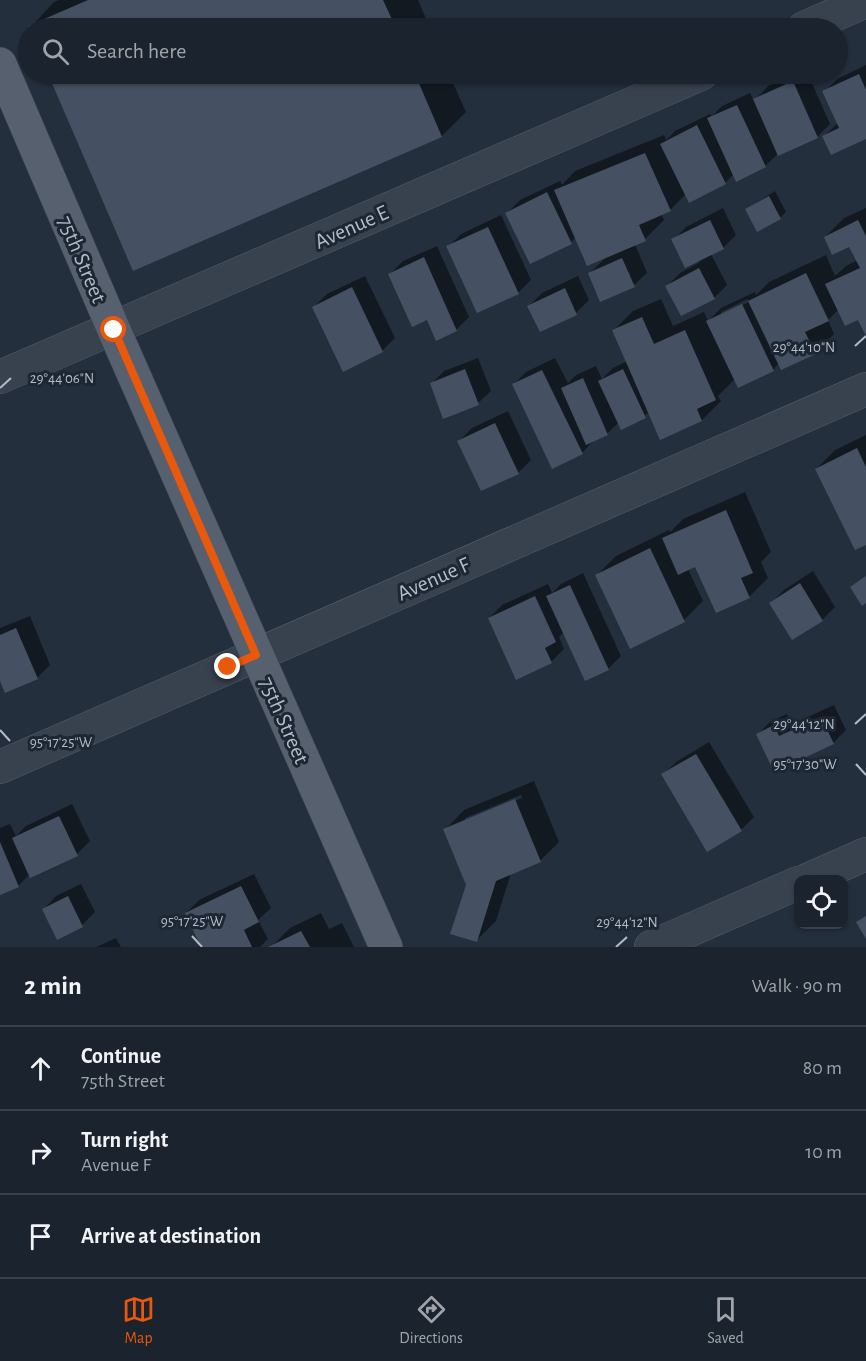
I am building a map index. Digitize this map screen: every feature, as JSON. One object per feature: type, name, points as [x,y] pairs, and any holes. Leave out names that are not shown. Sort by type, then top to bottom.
[{"type":"main road","name":"75th Street","points":[[0,64],[256,655],[386,947]]},
{"type":"street","points":[[827,18],[866,1]]},
{"type":"street","name":"Avenue E","points":[[0,377],[114,330],[678,84]]},
{"type":"street","name":"Avenue F","points":[[0,767],[866,389]]},
{"type":"street","points":[[816,875],[866,854]]},
{"type":"street","points":[[651,947],[794,885]]},
{"type":"building","points":[[88,0],[383,0],[391,18],[46,18]]},
{"type":"building","points":[[859,74],[866,90],[866,139],[831,155],[822,136],[839,128],[822,91],[837,84],[848,84],[848,79]]},
{"type":"building","points":[[52,84],[419,84],[442,137],[133,271]]},
{"type":"building","points":[[786,84],[794,84],[818,138],[778,156],[753,99]]},
{"type":"building","points":[[737,105],[766,167],[736,182],[707,118]]},
{"type":"building","points":[[697,125],[726,184],[689,203],[660,144]]},
{"type":"building","points":[[645,153],[671,211],[639,225],[646,241],[587,266],[554,190]]},
{"type":"building","points":[[547,192],[572,244],[530,264],[505,213]]},
{"type":"building","points":[[769,196],[781,219],[757,232],[745,209]]},
{"type":"building","points":[[710,220],[724,249],[685,268],[671,239]]},
{"type":"building","points":[[858,220],[866,236],[866,336],[858,320],[845,326],[825,284],[860,268],[849,247],[832,255],[824,237]]},
{"type":"building","points":[[488,227],[519,294],[477,313],[446,246]]},
{"type":"building","points":[[424,257],[457,331],[436,341],[427,320],[412,327],[388,274]]},
{"type":"building","points":[[622,258],[635,287],[600,302],[588,273]]},
{"type":"building","points":[[699,268],[715,299],[681,316],[665,286]]},
{"type":"building","points":[[806,273],[829,321],[805,332],[816,354],[781,370],[748,301]]},
{"type":"building","points":[[352,287],[383,352],[343,372],[312,307]]},
{"type":"building","points":[[565,288],[577,315],[540,332],[527,306]]},
{"type":"building","points":[[742,304],[774,371],[738,388],[706,321]]},
{"type":"building","points":[[642,317],[654,344],[685,330],[716,400],[697,409],[702,421],[660,440],[612,330]]},
{"type":"building","points":[[465,369],[479,405],[443,419],[430,383]]},
{"type":"building","points":[[623,369],[646,418],[621,430],[598,381]]},
{"type":"building","points":[[542,370],[583,454],[552,469],[512,384]]},
{"type":"building","points":[[583,378],[608,435],[586,445],[561,388]]},
{"type":"building","points":[[495,423],[519,474],[481,491],[457,441]]},
{"type":"building","points":[[857,448],[866,467],[866,545],[855,550],[815,469]]},
{"type":"building","points":[[726,510],[753,573],[741,578],[750,598],[716,613],[695,567],[678,575],[662,538]]},
{"type":"building","points":[[650,548],[685,622],[630,649],[595,575]]},
{"type":"building","points":[[866,576],[866,603],[862,606],[850,587]]},
{"type":"building","points":[[800,583],[823,621],[792,640],[769,603]]},
{"type":"building","points":[[570,585],[609,670],[585,681],[546,596]]},
{"type":"building","points":[[535,596],[556,642],[545,648],[552,663],[516,680],[488,618]]},
{"type":"building","points":[[16,628],[38,679],[5,693],[0,681],[0,635]]},
{"type":"building","points":[[821,717],[834,744],[774,772],[756,734],[774,725],[779,736]]},
{"type":"building","points":[[696,754],[742,831],[707,852],[661,774]]},
{"type":"building","points":[[515,799],[541,862],[496,881],[477,942],[450,934],[466,885],[443,829]]},
{"type":"building","points":[[59,816],[78,856],[30,878],[12,838]]},
{"type":"building","points":[[0,842],[19,887],[0,895]]},
{"type":"building","points":[[241,886],[259,922],[244,930],[252,947],[201,947],[185,913]]},
{"type":"building","points":[[68,896],[83,927],[57,940],[42,909]]},
{"type":"building","points":[[866,916],[866,939],[856,922]]},
{"type":"building","points":[[301,931],[310,947],[268,947]]},
{"type":"route","points":[[114,330],[256,655],[228,667]]}]
